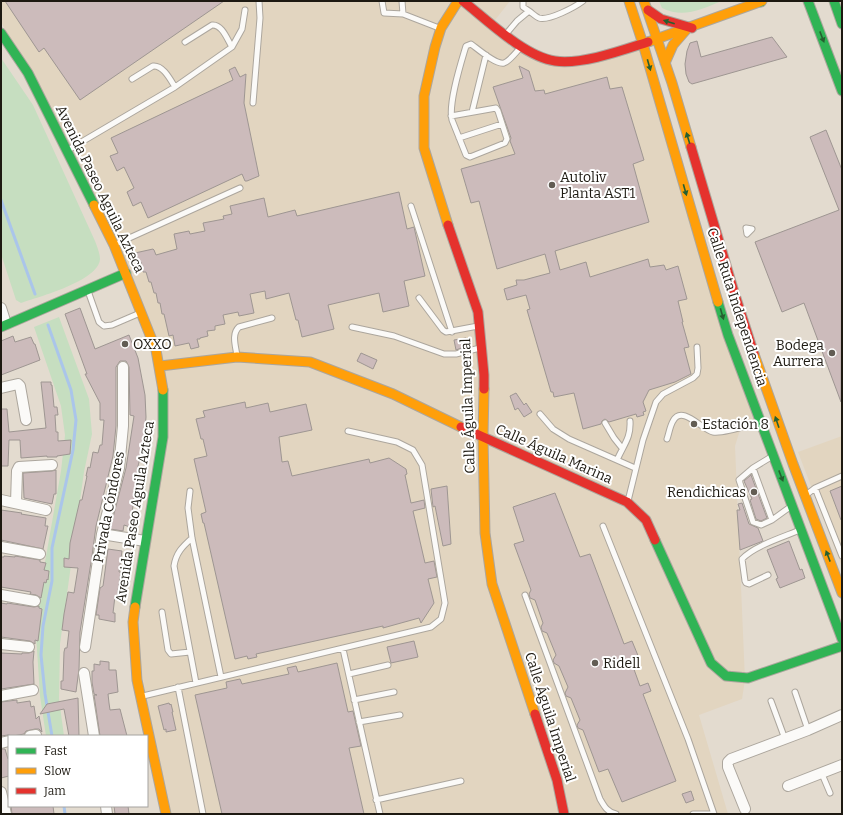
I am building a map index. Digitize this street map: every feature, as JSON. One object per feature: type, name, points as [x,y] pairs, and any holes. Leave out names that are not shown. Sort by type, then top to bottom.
[{"type":"main road","name":"Calle Águila Imperial","points":[[458,1],[441,28],[435,47],[424,96],[424,148],[442,208],[478,312],[484,375],[483,437],[485,533],[492,584],[557,780],[564,814]]},
{"type":"main road","points":[[463,1],[505,35],[537,56],[554,61],[578,61],[658,40],[762,1]]},
{"type":"main road","name":"Calle Ruta Independencia","points":[[629,1],[643,44],[728,335],[773,456],[798,500],[808,526],[841,634]]},
{"type":"main road","name":"Calle Ruta Independencia","points":[[644,1],[658,40],[747,334],[787,450],[798,500],[808,526],[842,593]]},
{"type":"main road","points":[[808,1],[842,91]]},
{"type":"main road","points":[[834,1],[842,24]]},
{"type":"main road","points":[[648,10],[662,19],[689,29]]},
{"type":"main road","points":[[665,63],[670,48],[676,40],[689,29]]},
{"type":"main road","name":"Avenida Paseo Aguila Azteca","points":[[1,33],[28,73],[114,245],[156,350],[160,366],[163,382],[164,410],[162,437],[133,622],[135,658],[140,696],[166,814]]},
{"type":"main road","points":[[4,326],[126,273]]},
{"type":"main road","name":"Calle Águila Marina","points":[[160,366],[237,357],[310,362],[393,394],[483,437],[627,502],[646,520],[711,663],[726,676],[748,678],[842,646]]},
{"type":"street","points":[[1,308],[4,326]]},
{"type":"street","name":"Privada Cóndores","points":[[86,647],[102,534],[119,468],[123,426],[123,367]]},
{"type":"street","points":[[1,388],[15,384],[20,386],[26,420]]},
{"type":"street","points":[[16,504],[16,471],[18,468],[52,465]]},
{"type":"street","points":[[1,500],[46,510]]},
{"type":"street","points":[[102,534],[145,541]]},
{"type":"street","points":[[1,547],[40,554]]},
{"type":"street","points":[[1,594],[35,601]]},
{"type":"street","points":[[1,644],[29,647]]},
{"type":"street","points":[[84,673],[94,735]]},
{"type":"street","points":[[1,696],[33,690]]},
{"type":"street","points":[[745,809],[728,767],[728,762],[731,759],[808,730],[842,715]]},
{"type":"street","points":[[788,786],[842,765]]},
{"type":"street","points":[[1,791],[6,814]]},
{"type":"lane","points":[[254,103],[260,18],[259,1]]},
{"type":"lane","points":[[382,1],[384,14],[403,14],[441,28]]},
{"type":"lane","points":[[402,1],[403,14]]},
{"type":"lane","points":[[523,1],[523,7],[538,18],[545,18],[574,8],[583,1]]},
{"type":"lane","points":[[67,150],[175,86],[232,47],[242,29],[245,10]]},
{"type":"lane","points":[[505,35],[529,11]]},
{"type":"lane","points":[[185,42],[216,24],[232,47]]},
{"type":"lane","points":[[452,116],[496,108],[507,139],[505,143],[470,157],[465,154],[452,116],[451,107],[466,46],[471,44],[494,61],[504,63],[522,46]]},
{"type":"lane","points":[[472,112],[486,55]]},
{"type":"lane","points":[[132,79],[157,65],[161,67],[175,86]]},
{"type":"lane","points":[[459,138],[502,124]]},
{"type":"lane","points":[[114,245],[240,188]]},
{"type":"lane","points":[[411,206],[452,332]]},
{"type":"lane","points":[[746,228],[747,234]]},
{"type":"lane","points":[[87,290],[100,322],[104,326],[112,325],[141,313]]},
{"type":"lane","points":[[419,298],[446,332],[479,326]]},
{"type":"lane","points":[[237,357],[234,334],[235,330],[239,327],[272,318]]},
{"type":"lane","points":[[352,327],[394,336],[444,354],[456,354],[481,348]]},
{"type":"lane","points":[[627,502],[643,440],[656,402],[663,394],[693,378],[697,374],[697,347]]},
{"type":"lane","points":[[540,414],[553,429],[569,439],[635,468]]},
{"type":"lane","points":[[667,439],[673,420],[679,416],[687,416],[714,432],[760,422]]},
{"type":"lane","points":[[617,460],[622,448],[629,438],[630,421]]},
{"type":"lane","points":[[605,423],[622,448]]},
{"type":"lane","points":[[140,696],[431,627],[441,619],[445,603],[422,466],[413,450],[397,442],[348,431]]},
{"type":"lane","points":[[787,450],[752,468],[739,480],[753,522],[761,524],[772,520],[815,488],[842,476]]},
{"type":"lane","points":[[752,468],[772,520]]},
{"type":"lane","points":[[815,488],[842,556]]},
{"type":"lane","points":[[190,491],[188,508],[192,538],[221,677]]},
{"type":"lane","points":[[603,526],[688,739],[713,814],[693,814]]},
{"type":"lane","points":[[768,576],[749,584],[746,583],[742,560],[745,556],[768,543],[808,526]]},
{"type":"lane","points":[[192,538],[180,548],[174,566],[196,683]]},
{"type":"lane","points":[[525,595],[600,799],[605,808],[616,814]]},
{"type":"lane","points":[[162,612],[168,650],[171,654],[190,652]]},
{"type":"lane","points":[[343,649],[380,814]]},
{"type":"lane","points":[[349,674],[388,665]]},
{"type":"lane","points":[[178,687],[203,814]]},
{"type":"lane","points":[[354,700],[394,692]]},
{"type":"lane","points":[[795,692],[808,730]]},
{"type":"lane","points":[[771,701],[785,739]]},
{"type":"lane","points":[[359,722],[400,715]]},
{"type":"lane","points":[[822,774],[830,793]]},
{"type":"lane","points":[[376,800],[461,781]]},
{"type":"shaded area","points":[[1,1],[510,1],[492,24],[554,61],[643,44],[760,421],[741,427],[735,446],[745,680],[742,699],[699,715],[728,814],[166,814],[134,625],[163,387],[114,245],[29,73],[1,22]]},
{"type":"shaded area","points":[[842,436],[842,567],[798,452]]},
{"type":"green space","points":[[659,1],[722,1],[700,10],[678,13],[662,8]]},
{"type":"green space","points":[[1,58],[33,105],[95,241],[100,257],[97,267],[90,274],[79,281],[21,303],[16,300],[1,254]]},
{"type":"green space","points":[[59,317],[89,399],[92,434],[84,472],[60,644],[59,699],[64,735],[46,735],[40,696],[35,619],[61,471],[65,435],[61,406],[34,327]]},
{"type":"building","points":[[5,1],[224,1],[80,100],[44,48],[39,52]]},
{"type":"building","points":[[772,37],[787,57],[692,84],[689,82],[685,64],[690,43],[697,41],[701,57]]},
{"type":"building","points":[[519,66],[529,71],[535,91],[544,90],[545,94],[607,77],[610,89],[622,87],[644,160],[633,164],[649,222],[555,251],[560,270],[586,262],[590,277],[648,259],[650,267],[664,265],[666,270],[678,266],[687,299],[678,301],[689,347],[684,348],[691,374],[675,382],[649,390],[643,402],[646,411],[643,412],[644,415],[637,417],[636,414],[609,422],[605,419],[601,424],[583,429],[574,393],[554,397],[553,392],[551,392],[527,310],[530,309],[526,295],[507,300],[504,289],[517,285],[516,280],[524,280],[550,273],[545,254],[497,269],[479,201],[471,203],[461,169],[515,154],[493,87],[523,78]]},
{"type":"building","points":[[235,67],[240,77],[246,74],[244,103],[259,176],[245,181],[242,174],[148,218],[141,202],[133,206],[127,192],[134,188],[124,167],[117,171],[110,156],[118,153],[111,138],[233,80],[229,70]]},
{"type":"building","points":[[826,130],[842,170],[841,402],[804,303],[782,312],[755,242],[839,210],[810,137]]},
{"type":"building","points":[[399,192],[407,229],[414,227],[425,276],[404,281],[409,306],[383,312],[379,293],[328,305],[334,329],[302,337],[289,293],[266,299],[265,291],[250,294],[254,313],[239,316],[238,312],[223,315],[225,324],[215,326],[215,330],[207,331],[208,336],[197,339],[199,347],[191,349],[189,343],[175,346],[173,335],[169,336],[164,314],[162,314],[156,293],[154,293],[151,282],[149,282],[146,272],[143,272],[141,262],[139,262],[135,253],[153,249],[156,255],[177,249],[174,234],[189,231],[190,234],[205,231],[203,223],[224,219],[223,216],[232,214],[230,206],[264,198],[268,217],[295,210],[297,216]]},
{"type":"building","points":[[80,308],[95,349],[129,335],[138,358],[145,395],[146,417],[144,443],[138,466],[136,479],[138,480],[134,492],[130,527],[124,525],[123,531],[110,529],[126,468],[134,416],[130,415],[129,367],[126,361],[120,361],[116,367],[116,426],[113,456],[96,526],[80,632],[79,669],[76,692],[61,689],[61,681],[63,681],[64,652],[65,648],[67,648],[69,631],[62,630],[64,614],[68,592],[74,593],[78,568],[64,567],[64,558],[69,559],[70,543],[80,500],[82,500],[88,467],[90,468],[93,452],[98,453],[100,445],[102,445],[104,420],[100,420],[100,403],[85,374],[87,374],[65,314]]},
{"type":"building","points":[[13,336],[15,342],[31,337],[40,360],[1,375],[1,341]]},
{"type":"building","points":[[466,338],[467,346],[456,350],[454,340]]},
{"type":"building","points":[[361,353],[377,360],[373,369],[357,361]]},
{"type":"building","points":[[41,382],[51,382],[54,407],[57,407],[58,415],[55,415],[58,441],[71,440],[70,454],[57,457],[47,456],[21,458],[20,440],[9,440],[8,466],[1,466],[1,409],[7,409],[9,432],[46,428]]},
{"type":"building","points":[[516,393],[524,405],[526,403],[532,412],[524,417],[518,408],[515,410],[510,396]]},
{"type":"building","points":[[245,402],[246,408],[268,403],[270,412],[306,404],[312,430],[279,437],[282,462],[288,461],[292,476],[369,459],[370,463],[389,458],[406,469],[407,474],[405,475],[411,503],[424,500],[425,508],[413,511],[425,563],[434,561],[437,577],[428,579],[434,603],[421,623],[419,618],[383,628],[383,626],[256,654],[257,657],[248,659],[247,656],[235,659],[201,514],[206,512],[194,459],[207,456],[196,419],[205,417],[203,411]]},
{"type":"building","points":[[56,470],[56,494],[54,494],[52,504],[24,498],[23,473]]},
{"type":"building","points":[[751,475],[767,518],[761,521],[756,519],[750,500],[752,499],[744,481]]},
{"type":"building","points":[[447,486],[451,544],[443,546],[435,506],[433,507],[431,489]]},
{"type":"building","points":[[842,486],[842,520],[841,520],[830,491]]},
{"type":"building","name":"Ridell","points":[[555,493],[580,557],[590,554],[624,644],[632,641],[639,658],[631,661],[640,686],[648,683],[651,691],[643,694],[676,781],[622,802],[608,769],[599,772],[583,730],[578,728],[577,725],[580,720],[571,698],[566,696],[565,693],[568,687],[559,666],[554,663],[553,660],[556,655],[547,633],[542,631],[541,627],[543,623],[535,600],[530,598],[529,594],[531,590],[514,544],[524,541],[513,507]]},
{"type":"building","points":[[742,503],[749,524],[758,528],[763,541],[740,550],[737,510],[740,510],[738,504]]},
{"type":"building","points":[[1,510],[46,518],[45,526],[48,526],[43,549],[1,540]]},
{"type":"building","points":[[789,541],[800,570],[802,569],[805,578],[780,588],[776,579],[778,578],[767,550]]},
{"type":"building","points":[[108,549],[122,551],[119,572],[121,572],[117,597],[115,596],[113,613],[115,613],[115,622],[99,619],[99,615],[96,615],[100,588],[103,586]]},
{"type":"building","points":[[15,556],[40,560],[40,562],[46,563],[44,570],[49,571],[48,580],[47,579],[46,583],[44,582],[41,598],[30,594],[31,592],[1,587],[1,557]]},
{"type":"building","points":[[1,603],[34,607],[39,606],[39,608],[42,609],[38,641],[35,640],[35,644],[30,641],[1,637]]},
{"type":"building","points":[[414,641],[418,657],[391,663],[387,647]]},
{"type":"building","points":[[34,651],[34,684],[1,689],[1,653],[22,654]]},
{"type":"building","points":[[100,661],[109,662],[109,670],[116,670],[118,692],[108,694],[110,710],[120,709],[127,735],[100,735],[94,695],[97,695],[94,694],[92,671],[94,671],[94,664],[100,665]]},
{"type":"building","points":[[337,663],[348,712],[353,711],[361,746],[349,748],[364,814],[222,814],[195,695],[227,688],[226,682],[240,679],[242,684],[289,674],[287,668],[296,666],[298,672]]},
{"type":"building","points":[[78,698],[79,735],[69,735],[64,709],[40,714],[47,704]]},
{"type":"building","points":[[17,700],[17,703],[30,701],[31,707],[34,706],[36,719],[39,716],[42,732],[39,729],[35,729],[26,731],[24,734],[1,736],[1,702]]},
{"type":"building","points":[[169,703],[170,705],[171,704],[176,730],[166,732],[166,729],[164,730],[158,706]]},
{"type":"building","points":[[1,749],[5,749],[8,759],[8,776],[1,778]]},
{"type":"building","points":[[691,791],[694,800],[686,803],[682,794]]},
{"type":"building","points":[[11,807],[53,807],[54,814],[12,814]]},
{"type":"building","points":[[114,807],[128,807],[129,814],[115,814]]},
{"type":"waterway","points":[[1,200],[35,294]]},
{"type":"waterway","points":[[48,325],[71,390],[76,420],[73,450],[52,548],[52,581],[43,626],[41,655],[45,694],[52,735]]},
{"type":"waterway","points":[[64,807],[65,814]]},
{"type":"traffic: fast","points":[[808,1],[842,91]]},
{"type":"traffic: fast","points":[[834,1],[842,24]]},
{"type":"traffic: fast","points":[[1,33],[28,73],[94,205]]},
{"type":"traffic: fast","points":[[1,327],[126,273]]},
{"type":"traffic: fast","points":[[718,302],[728,335],[842,639]]},
{"type":"traffic: fast","points":[[135,607],[163,437],[163,390]]},
{"type":"traffic: fast","points":[[655,540],[711,663],[726,676],[748,678],[842,646]]},
{"type":"traffic: slow","points":[[448,225],[424,148],[424,96],[435,47],[441,28],[458,1]]},
{"type":"traffic: slow","points":[[629,1],[643,44],[718,302]]},
{"type":"traffic: slow","points":[[644,1],[672,83],[691,147]]},
{"type":"traffic: slow","points":[[648,42],[762,1]]},
{"type":"traffic: slow","points":[[665,63],[673,45],[686,30]]},
{"type":"traffic: slow","points":[[94,205],[114,245],[156,350],[163,390]]},
{"type":"traffic: slow","points":[[754,354],[793,464],[842,593]]},
{"type":"traffic: slow","points":[[160,366],[237,357],[310,362],[393,394],[461,427]]},
{"type":"traffic: slow","points":[[484,389],[483,437],[485,533],[492,584],[535,714]]},
{"type":"traffic: slow","points":[[135,607],[133,622],[137,680],[166,814]]},
{"type":"traffic: jam","points":[[463,1],[507,37],[531,53],[555,61],[566,62],[590,59],[615,53],[648,42]]},
{"type":"traffic: jam","points":[[648,10],[661,19],[692,28]]},
{"type":"traffic: jam","points":[[691,147],[754,354]]},
{"type":"traffic: jam","points":[[448,225],[478,312],[484,389]]},
{"type":"traffic: jam","points":[[461,427],[627,502],[646,520],[655,540]]},
{"type":"traffic: jam","points":[[535,714],[557,780],[564,814]]},
{"type":"place","name":"Autoliv Planta AST1","points":[[552,185]]},
{"type":"place","name":"OXXO","points":[[125,344]]},
{"type":"place","name":"Bodega Aurrera","points":[[832,353]]},
{"type":"place","name":"Estación 8","points":[[694,424]]},
{"type":"place","name":"Rendichicas","points":[[754,492]]},
{"type":"place","name":"Ridell","points":[[595,663]]}]
